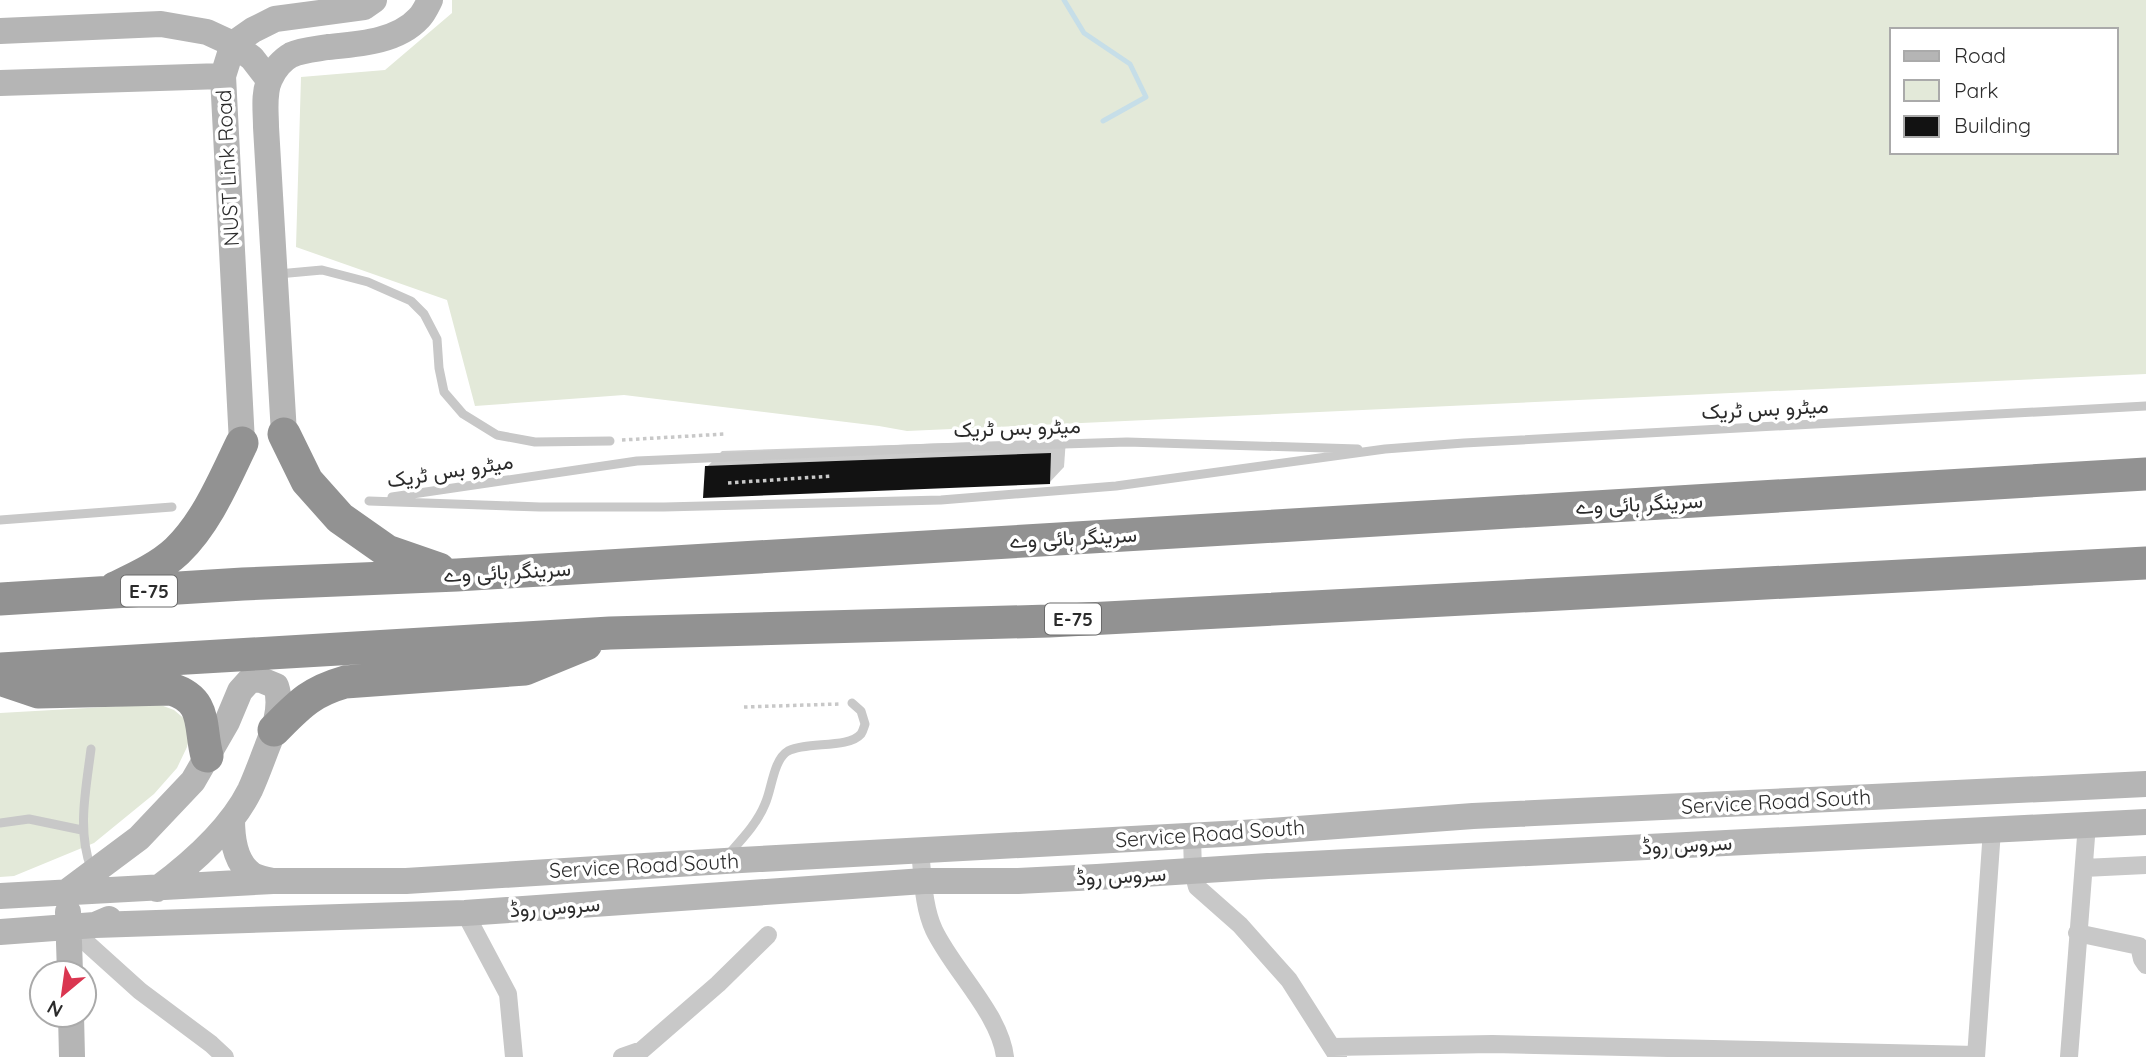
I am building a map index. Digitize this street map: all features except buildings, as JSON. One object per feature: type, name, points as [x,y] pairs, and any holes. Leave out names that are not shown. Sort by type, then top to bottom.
[{"type":"highway","points":[[284,434],[307,481],[340,518],[387,551],[457,575]]},
{"type":"highway","points":[[104,594],[146,573],[176,552],[198,526],[219,491],[242,443]]},
{"type":"highway","name":"سرینگر ہائی وے","points":[[0,600],[2146,474]]},
{"type":"highway","name":"E-75","points":[[0,669],[610,633],[1049,621],[2146,563]]},
{"type":"highway","points":[[276,722],[304,700],[330,686],[345,682],[525,669],[610,633]]},
{"type":"highway","points":[[0,679],[38,692],[171,689],[181,692],[198,708],[207,756]]},
{"type":"main road","points":[[233,44],[275,19],[364,7],[373,0]]},
{"type":"main road","points":[[0,31],[161,24],[207,32],[233,44],[252,58],[269,80],[277,67],[290,55],[357,44],[402,31],[419,18],[430,0]]},
{"type":"main road","name":"NUST Link Road","points":[[233,44],[223,76],[242,443]]},
{"type":"main road","points":[[0,83],[223,76]]},
{"type":"main road","name":"NUST Link Road","points":[[269,80],[266,94],[266,127],[284,434]]},
{"type":"main road","points":[[70,959],[68,891],[139,838],[193,781],[240,691],[249,681],[259,679],[276,686],[279,696],[276,722],[249,791],[232,819],[213,840],[160,886],[134,905],[95,925]]},
{"type":"main road","name":"Service Road South","points":[[0,896],[273,881],[406,881],[1192,836],[1473,816],[2146,783]]},
{"type":"main road","points":[[232,819],[232,833],[239,858],[251,875],[273,881]]},
{"type":"main road","name":"سروس روڈ","points":[[0,932],[95,925],[464,913],[924,881],[1018,881],[2146,822]]},
{"type":"main road","points":[[1090,841],[1097,877]]},
{"type":"main road","points":[[71,1029],[72,1057]]},
{"type":"street","points":[[2069,1057],[2087,824]]},
{"type":"street","points":[[1192,836],[1193,872],[1197,887],[1240,925],[1289,980],[1336,1052],[1976,1056],[1992,830]]},
{"type":"street","points":[[920,851],[927,911],[934,929],[944,949],[987,1011],[1004,1048],[1005,1057]]},
{"type":"street","points":[[2084,867],[2146,865]]},
{"type":"street","points":[[464,913],[508,994],[514,1057]]},
{"type":"street","points":[[69,927],[140,991],[225,1057]]},
{"type":"street","points":[[2077,933],[2136,945],[2140,948],[2141,959],[2146,965]]},
{"type":"street","points":[[622,1057],[642,1050],[718,984],[768,935]]},
{"type":"lane","points":[[274,274],[322,270],[368,282],[411,301],[424,314],[437,339],[444,393],[463,414],[497,435],[535,442],[610,441]]},
{"type":"lane","name":"میٹرو بس ٹریک","points":[[1385,449],[1127,442],[650,461],[501,480],[369,501],[540,507],[941,500],[1116,486],[1385,449],[2146,406]]},
{"type":"lane","points":[[0,520],[172,507]]},
{"type":"lane","points":[[722,862],[754,825],[765,807],[777,764],[786,752],[800,747],[849,741],[860,734],[865,724],[861,711],[852,703]]},
{"type":"lane","points":[[91,749],[82,830],[84,851],[92,873]]},
{"type":"lane","points":[[0,823],[29,820],[82,830]]},
{"type":"path","points":[[610,441],[725,434]]},
{"type":"path","points":[[728,483],[832,476]]},
{"type":"path","points":[[744,707],[852,703]]},
{"type":"green space","points":[[452,0],[2146,0],[2146,374],[907,431],[624,395],[475,406],[447,300],[296,247],[301,77],[385,70],[452,13]]},
{"type":"green space","points":[[158,704],[174,710],[187,721],[190,733],[177,768],[154,794],[94,843],[14,876],[0,877],[0,713]]},
{"type":"waterway","points":[[1064,0],[1084,33],[1130,64],[1146,97],[1103,121]]}]
